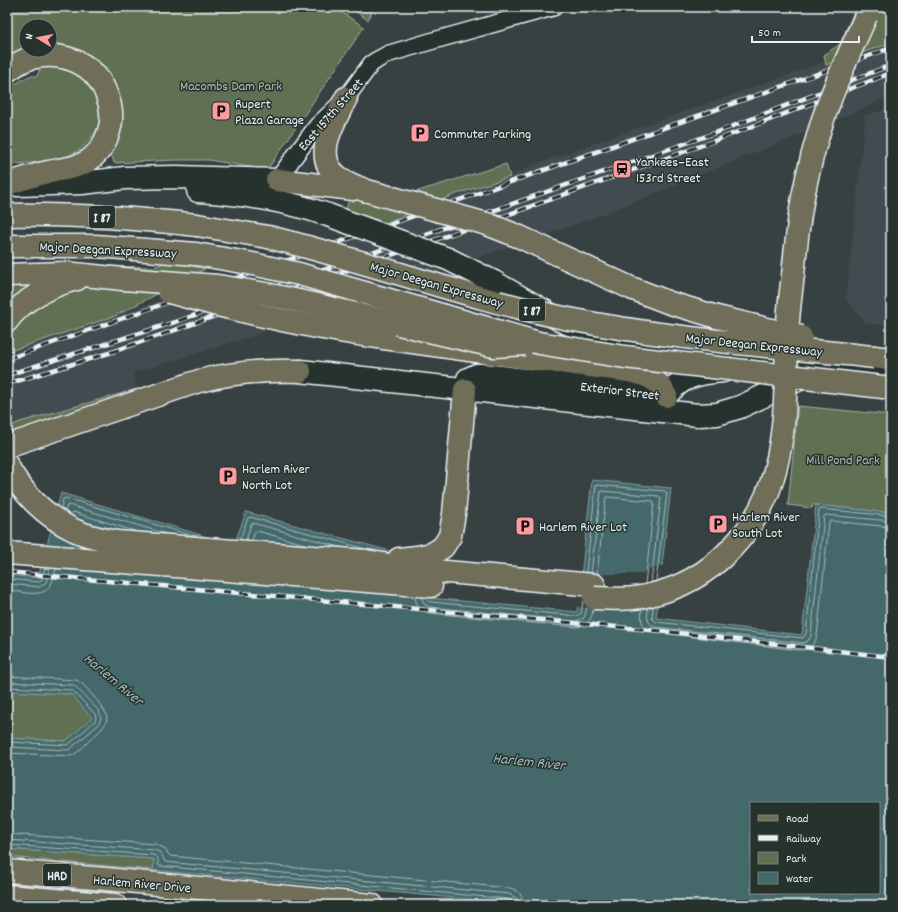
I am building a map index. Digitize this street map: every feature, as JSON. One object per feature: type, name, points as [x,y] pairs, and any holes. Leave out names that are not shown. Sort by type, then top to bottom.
[{"type":"main road","points":[[7,553],[599,599],[626,599],[652,595],[684,583],[703,572],[716,563],[736,544],[753,521],[760,509],[775,472],[785,404],[788,320],[800,217],[813,152],[833,92],[868,10]]},
{"type":"main road","points":[[7,185],[47,172],[67,169],[85,162],[93,157],[101,148],[110,127],[108,97],[100,81],[88,68],[64,57],[43,56],[15,66]]},
{"type":"main road","points":[[335,181],[327,162],[325,153],[326,144],[328,135],[346,98]]},
{"type":"main road","points":[[7,185],[82,182],[125,178],[176,177],[277,180],[317,184],[335,181],[493,226],[631,288],[670,303],[717,317],[796,335],[882,358]]},
{"type":"main road","points":[[82,182],[125,187],[177,189],[244,195],[288,203],[328,215],[448,259],[494,282],[560,320],[602,338],[638,345],[796,364]]},
{"type":"main road","name":"Major Deegan Expressway","points":[[7,215],[34,214],[112,217],[197,225],[268,237],[292,243],[467,294],[568,318],[670,335],[882,358]]},
{"type":"main road","name":"Major Deegan Expressway","points":[[7,246],[96,246],[196,254],[248,262],[317,279],[539,342],[625,357],[891,388]]},
{"type":"main road","points":[[7,275],[64,272],[123,279],[218,286],[308,303],[494,346],[539,342]]},
{"type":"main road","points":[[7,321],[21,306],[44,291],[91,275]]},
{"type":"main road","points":[[123,279],[218,305],[326,328],[491,353],[629,370],[644,374],[655,380],[663,389],[666,404]]},
{"type":"main road","points":[[7,465],[18,483],[46,512],[74,530],[88,536],[118,542],[366,561],[412,569],[613,586],[637,584],[662,578],[686,566],[705,554],[725,537],[741,516],[754,493],[762,470],[771,402],[788,320]]},
{"type":"main road","name":"Exterior Street","points":[[666,404],[678,383],[697,374],[706,372],[796,364],[891,375]]},
{"type":"main road","name":"Exterior Street","points":[[465,390],[468,379],[477,375],[483,375],[666,404],[702,415],[717,414],[740,407],[825,367]]},
{"type":"main road","points":[[7,446],[199,380],[252,371],[300,371],[465,390],[454,514],[450,536],[443,547],[437,552],[422,557],[366,561]]},
{"type":"main road","name":"Harlem River Drive","points":[[7,871],[106,879],[372,905]]},
{"type":"main road","name":"Harlem River Drive","points":[[7,896],[109,904]]},
{"type":"street","name":"East 157th Street","points":[[277,180],[317,126],[346,98],[372,64],[388,54],[554,7]]},
{"type":"shaded area","points":[[891,43],[891,96],[848,115],[599,216],[246,338],[133,373],[137,389],[21,422],[7,428],[7,352],[386,223],[453,195],[510,177],[533,165],[824,62],[827,65]]},
{"type":"shaded area","points":[[891,107],[891,326],[866,323],[846,300],[865,116]]},
{"type":"green space","name":"Macombs Dam Park","points":[[7,7],[334,7],[364,27],[267,170],[209,160],[114,163],[110,150],[118,96],[58,52],[58,18],[18,18],[18,53],[7,59]]},
{"type":"green space","points":[[349,7],[375,7],[368,20]]},
{"type":"green space","points":[[856,7],[891,7],[891,43],[826,65],[824,55],[840,44]]},
{"type":"green space","points":[[42,65],[71,69],[80,74],[89,83],[96,93],[100,103],[99,125],[94,135],[86,144],[69,156],[43,162],[7,165],[7,73],[15,84],[29,76],[37,76]]},
{"type":"green space","points":[[506,164],[510,177],[453,195],[386,223],[346,210],[354,178],[415,192]]},
{"type":"green space","points":[[170,261],[205,269],[115,316],[7,352],[7,274],[91,266],[153,267]]},
{"type":"green space","points":[[137,389],[137,393],[7,437],[7,428],[20,422]]},
{"type":"green space","name":"Mill Pond Park","points":[[798,406],[891,415],[891,513],[816,505],[813,505],[812,508],[788,505]]},
{"type":"green space","points":[[7,691],[71,694],[93,718],[66,741],[7,738]]},
{"type":"green space","points":[[7,849],[155,859],[153,870],[7,857]]},
{"type":"water","name":"Harlem River","points":[[592,480],[671,488],[656,618],[802,635],[816,505],[891,513],[891,905],[529,905],[153,870],[154,859],[7,849],[7,738],[66,741],[92,718],[71,694],[7,691],[7,575],[38,578],[61,493],[234,545],[246,512],[434,563],[430,598],[577,612]]},
{"type":"pier","points":[[664,565],[659,602],[615,610],[576,607],[580,574],[640,574]]},
{"type":"railway","points":[[7,359],[891,48]]},
{"type":"railway","points":[[7,375],[175,322],[715,133],[891,65]]},
{"type":"railway","points":[[7,384],[109,353],[518,211],[714,141],[891,73]]},
{"type":"railway","points":[[7,572],[662,631],[891,657]]},
{"type":"place","name":"Rupert Plaza Garage","points":[[221,111]]},
{"type":"place","name":"Commuter Parking","points":[[420,133]]},
{"type":"place","name":"Yankees–East 153rd Street","points":[[622,169]]},
{"type":"place","name":"Harlem River North Lot","points":[[228,476]]},
{"type":"place","name":"Harlem River South Lot","points":[[718,524]]},
{"type":"place","name":"Harlem River Lot","points":[[525,526]]}]
